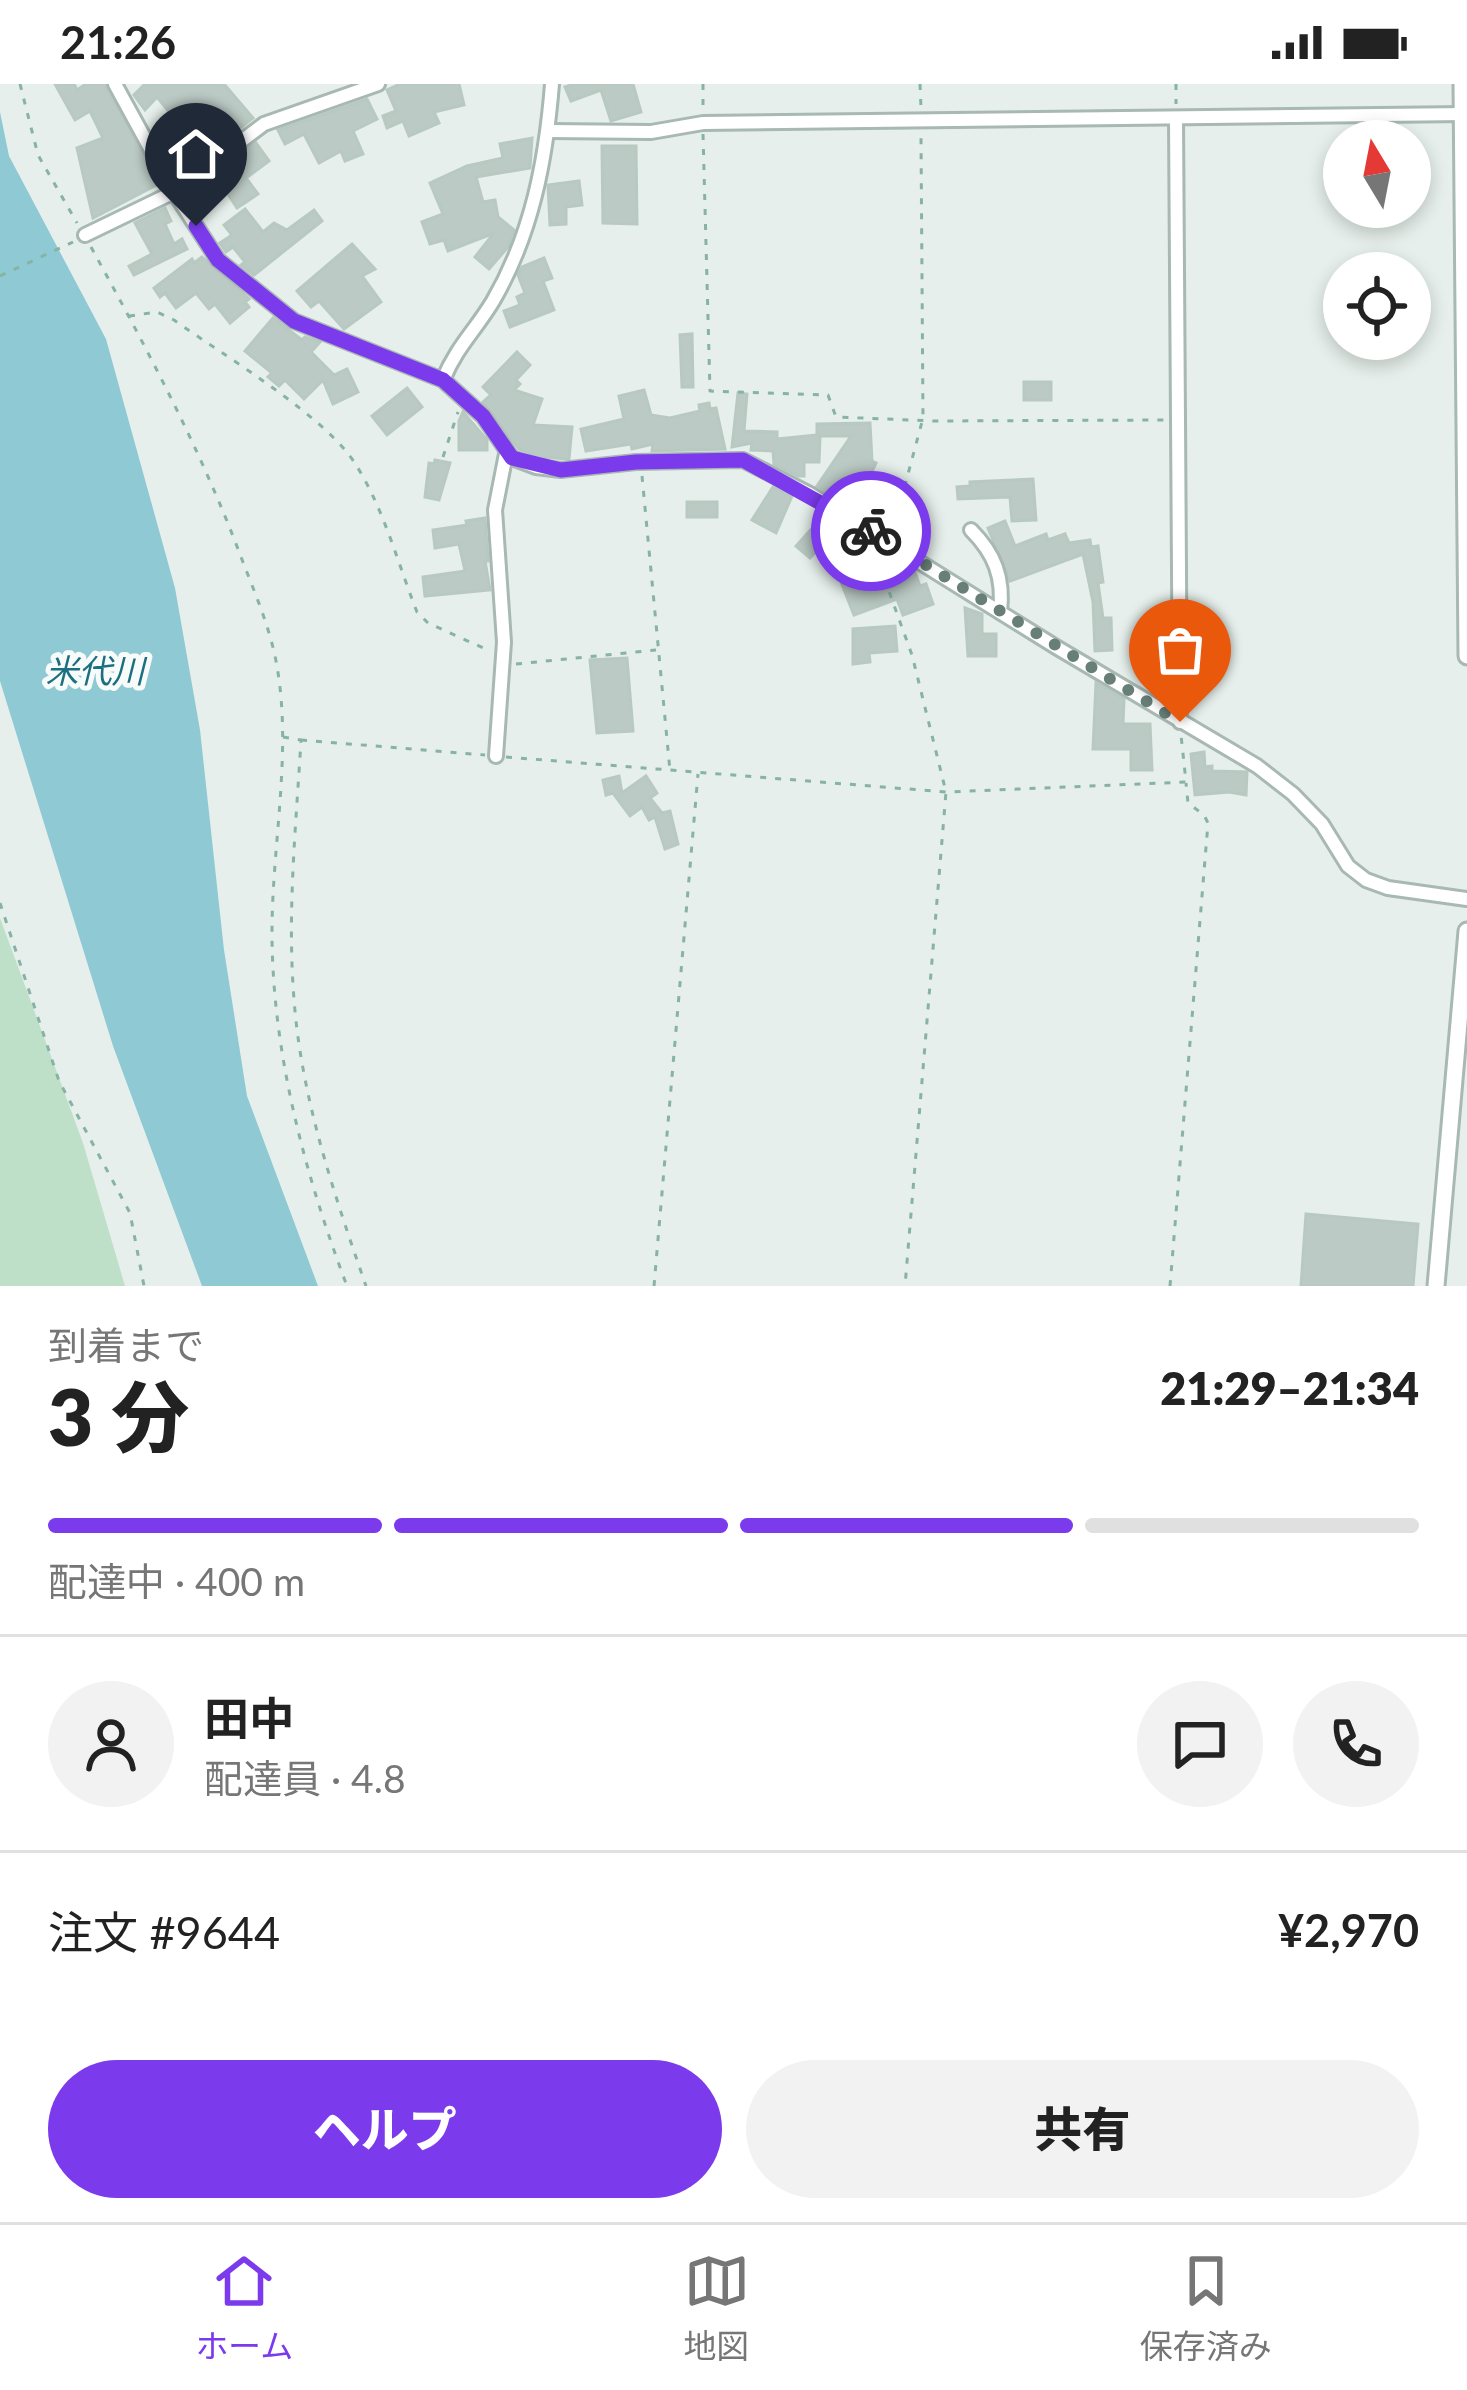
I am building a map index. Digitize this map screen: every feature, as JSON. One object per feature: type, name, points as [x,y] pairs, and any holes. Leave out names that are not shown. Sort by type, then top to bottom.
[{"type":"street","points":[[115,84],[174,192],[218,260],[294,321],[443,380],[483,416],[506,454],[536,467],[561,470],[743,460],[809,494],[1257,766],[1322,824],[1348,866],[1366,880],[1388,888],[1467,899]]},
{"type":"street","points":[[86,235],[174,192],[264,124],[378,84]]},
{"type":"street","points":[[443,380],[456,349],[491,304],[527,232],[548,130],[552,84]]},
{"type":"street","points":[[1462,84],[1467,656]]},
{"type":"street","points":[[548,130],[651,132],[703,123],[1465,114]]},
{"type":"street","points":[[1177,118],[1180,722]]},
{"type":"street","points":[[496,756],[503,659],[495,510],[506,454]]},
{"type":"street","points":[[971,530],[994,560],[1001,589],[1000,612]]},
{"type":"street","points":[[1436,1286],[1467,932]]},
{"type":"path","points":[[20,84],[38,155],[129,316],[214,489],[276,659],[283,711],[272,934],[276,1009],[308,1167],[347,1286]]},
{"type":"path","points":[[703,84],[710,391],[828,395],[836,416],[934,421],[1169,419],[1180,425]]},
{"type":"path","points":[[904,1286],[946,792],[912,656],[873,547],[875,534],[904,489],[923,418],[920,84]]},
{"type":"path","points":[[1176,84],[1177,118]]},
{"type":"path","points":[[0,276],[71,244]]},
{"type":"path","points":[[129,316],[157,312],[175,320],[283,396],[354,460],[417,612],[428,623],[503,659],[658,649]]},
{"type":"path","points":[[443,458],[464,399]]},
{"type":"path","points":[[641,462],[670,772]]},
{"type":"path","points":[[1170,1286],[1208,824],[1189,803],[1180,722]]},
{"type":"path","points":[[281,736],[946,792],[1186,782]]},
{"type":"path","points":[[301,740],[291,928],[294,1004],[331,1185],[366,1286]]},
{"type":"path","points":[[654,1286],[698,774]]},
{"type":"path","points":[[0,904],[59,1081],[130,1213],[144,1286]]},
{"type":"green space","points":[[0,918],[83,1143],[125,1286],[0,1286]]},
{"type":"water","name":"米代川","points":[[0,112],[9,156],[106,339],[175,588],[200,730],[224,950],[247,1096],[318,1286],[202,1286],[113,1046],[0,681]]},
{"type":"building","points":[[55,84],[74,84],[77,90],[86,84],[105,84],[158,184],[93,218],[77,148],[103,138],[90,111],[75,120]]},
{"type":"building","points":[[145,84],[224,84],[253,118],[194,164],[181,146],[166,156],[159,130],[175,119],[157,97],[145,110],[134,95]]},
{"type":"building","points":[[400,84],[459,84],[464,105],[434,112],[439,123],[409,136],[403,121],[387,128],[383,116],[396,111],[387,90]]},
{"type":"building","points":[[633,84],[641,112],[611,121],[601,90],[571,101],[565,87]]},
{"type":"building","points":[[367,99],[377,119],[353,131],[363,154],[345,161],[341,151],[319,163],[304,134],[285,144],[278,130]]},
{"type":"building","points":[[532,138],[530,168],[476,177],[483,202],[495,200],[498,217],[514,230],[508,247],[489,269],[475,257],[494,233],[448,251],[444,240],[430,244],[422,222],[443,214],[430,183],[467,166],[503,158],[500,144]]},
{"type":"building","points":[[256,143],[269,161],[246,178],[258,194],[237,208],[224,188],[197,208],[191,199],[206,188],[202,184]]},
{"type":"building","points":[[602,146],[636,146],[637,224],[603,223]]},
{"type":"building","points":[[579,181],[582,205],[566,207],[566,224],[550,225],[548,185]]},
{"type":"building","points":[[165,208],[171,221],[165,224],[174,244],[182,239],[187,249],[134,275],[129,266],[152,254],[135,223]]},
{"type":"building","points":[[245,209],[263,232],[274,223],[287,230],[314,210],[322,221],[254,275],[241,265],[245,262],[233,247],[226,252],[220,243],[232,235],[224,225]]},
{"type":"building","points":[[352,244],[375,269],[362,276],[381,302],[344,329],[319,301],[311,307],[297,291]]},
{"type":"building","points":[[202,257],[249,299],[245,302],[249,307],[230,323],[215,304],[209,309],[196,293],[176,308],[165,293],[160,297],[154,288],[192,259],[194,263]]},
{"type":"building","points":[[544,258],[552,278],[543,281],[554,310],[510,327],[504,311],[520,305],[517,297],[525,293],[518,275],[522,267]]},
{"type":"building","points":[[273,318],[302,340],[320,342],[311,352],[334,375],[347,369],[358,392],[333,404],[323,380],[304,399],[285,380],[279,386],[268,377],[272,373],[245,351]]},
{"type":"building","points":[[692,334],[693,387],[682,387],[680,335]]},
{"type":"building","points":[[517,352],[530,365],[516,380],[520,384],[514,390],[542,399],[533,425],[572,427],[569,459],[538,457],[519,449],[483,402],[491,395],[483,387]]},
{"type":"building","points":[[1024,382],[1051,382],[1051,400],[1024,400]]},
{"type":"building","points":[[407,388],[422,407],[387,435],[372,416]]},
{"type":"building","points":[[644,390],[651,415],[670,418],[700,411],[699,405],[709,403],[710,409],[716,408],[725,449],[652,451],[653,444],[632,449],[631,444],[586,451],[581,429],[624,419],[619,396]]},
{"type":"building","points":[[738,393],[747,394],[744,431],[777,432],[777,439],[817,435],[817,424],[870,423],[872,461],[876,463],[868,480],[877,486],[867,499],[873,503],[864,515],[817,486],[851,436],[820,436],[819,462],[804,462],[804,476],[798,476],[774,464],[773,451],[751,450],[752,443],[732,447]]},
{"type":"building","points":[[463,412],[487,440],[487,450],[459,450]]},
{"type":"building","points":[[429,463],[450,463],[439,500],[425,497]]},
{"type":"building","points":[[1033,479],[1036,520],[1012,521],[1010,497],[958,499],[957,487],[970,486],[970,482]]},
{"type":"building","points":[[773,487],[792,496],[776,533],[752,520]]},
{"type":"building","points":[[687,502],[717,502],[717,517],[687,517]]},
{"type":"building","points":[[824,515],[865,543],[869,563],[889,556],[900,562],[904,573],[915,572],[920,586],[926,584],[933,604],[903,615],[897,599],[854,615],[825,541],[810,558],[796,546]]},
{"type":"building","points":[[485,518],[490,590],[425,596],[423,577],[465,571],[459,544],[435,548],[433,530]]},
{"type":"building","points":[[1005,521],[1015,546],[1046,534],[1048,540],[1065,534],[1069,543],[1090,540],[1091,547],[1098,546],[1103,582],[1098,583],[1103,618],[1111,618],[1112,650],[1095,651],[1093,602],[1083,554],[1010,581],[988,528]]},
{"type":"building","points":[[965,608],[982,614],[982,634],[996,634],[996,656],[968,656]]},
{"type":"building","points":[[895,626],[897,651],[869,653],[870,662],[853,664],[853,629]]},
{"type":"building","points":[[627,658],[633,731],[597,733],[590,660]]},
{"type":"building","points":[[1096,683],[1124,699],[1123,724],[1150,724],[1152,770],[1131,770],[1131,749],[1093,749]]},
{"type":"building","points":[[1204,752],[1205,767],[1212,766],[1212,771],[1247,772],[1246,795],[1195,795],[1191,754]]},
{"type":"building","points":[[619,776],[622,793],[646,776],[657,793],[650,798],[662,813],[670,811],[678,844],[665,849],[655,817],[649,820],[642,807],[630,816],[613,793],[606,795],[603,780]]},
{"type":"building","points":[[1306,1214],[1418,1224],[1413,1286],[1301,1286]]},
{"type":"way so far","points":[[871,531],[1180,722]]},
{"type":"route","points":[[196,226],[218,260],[294,321],[443,380],[483,416],[512,458],[561,470],[636,462],[743,460],[871,531]]}]
